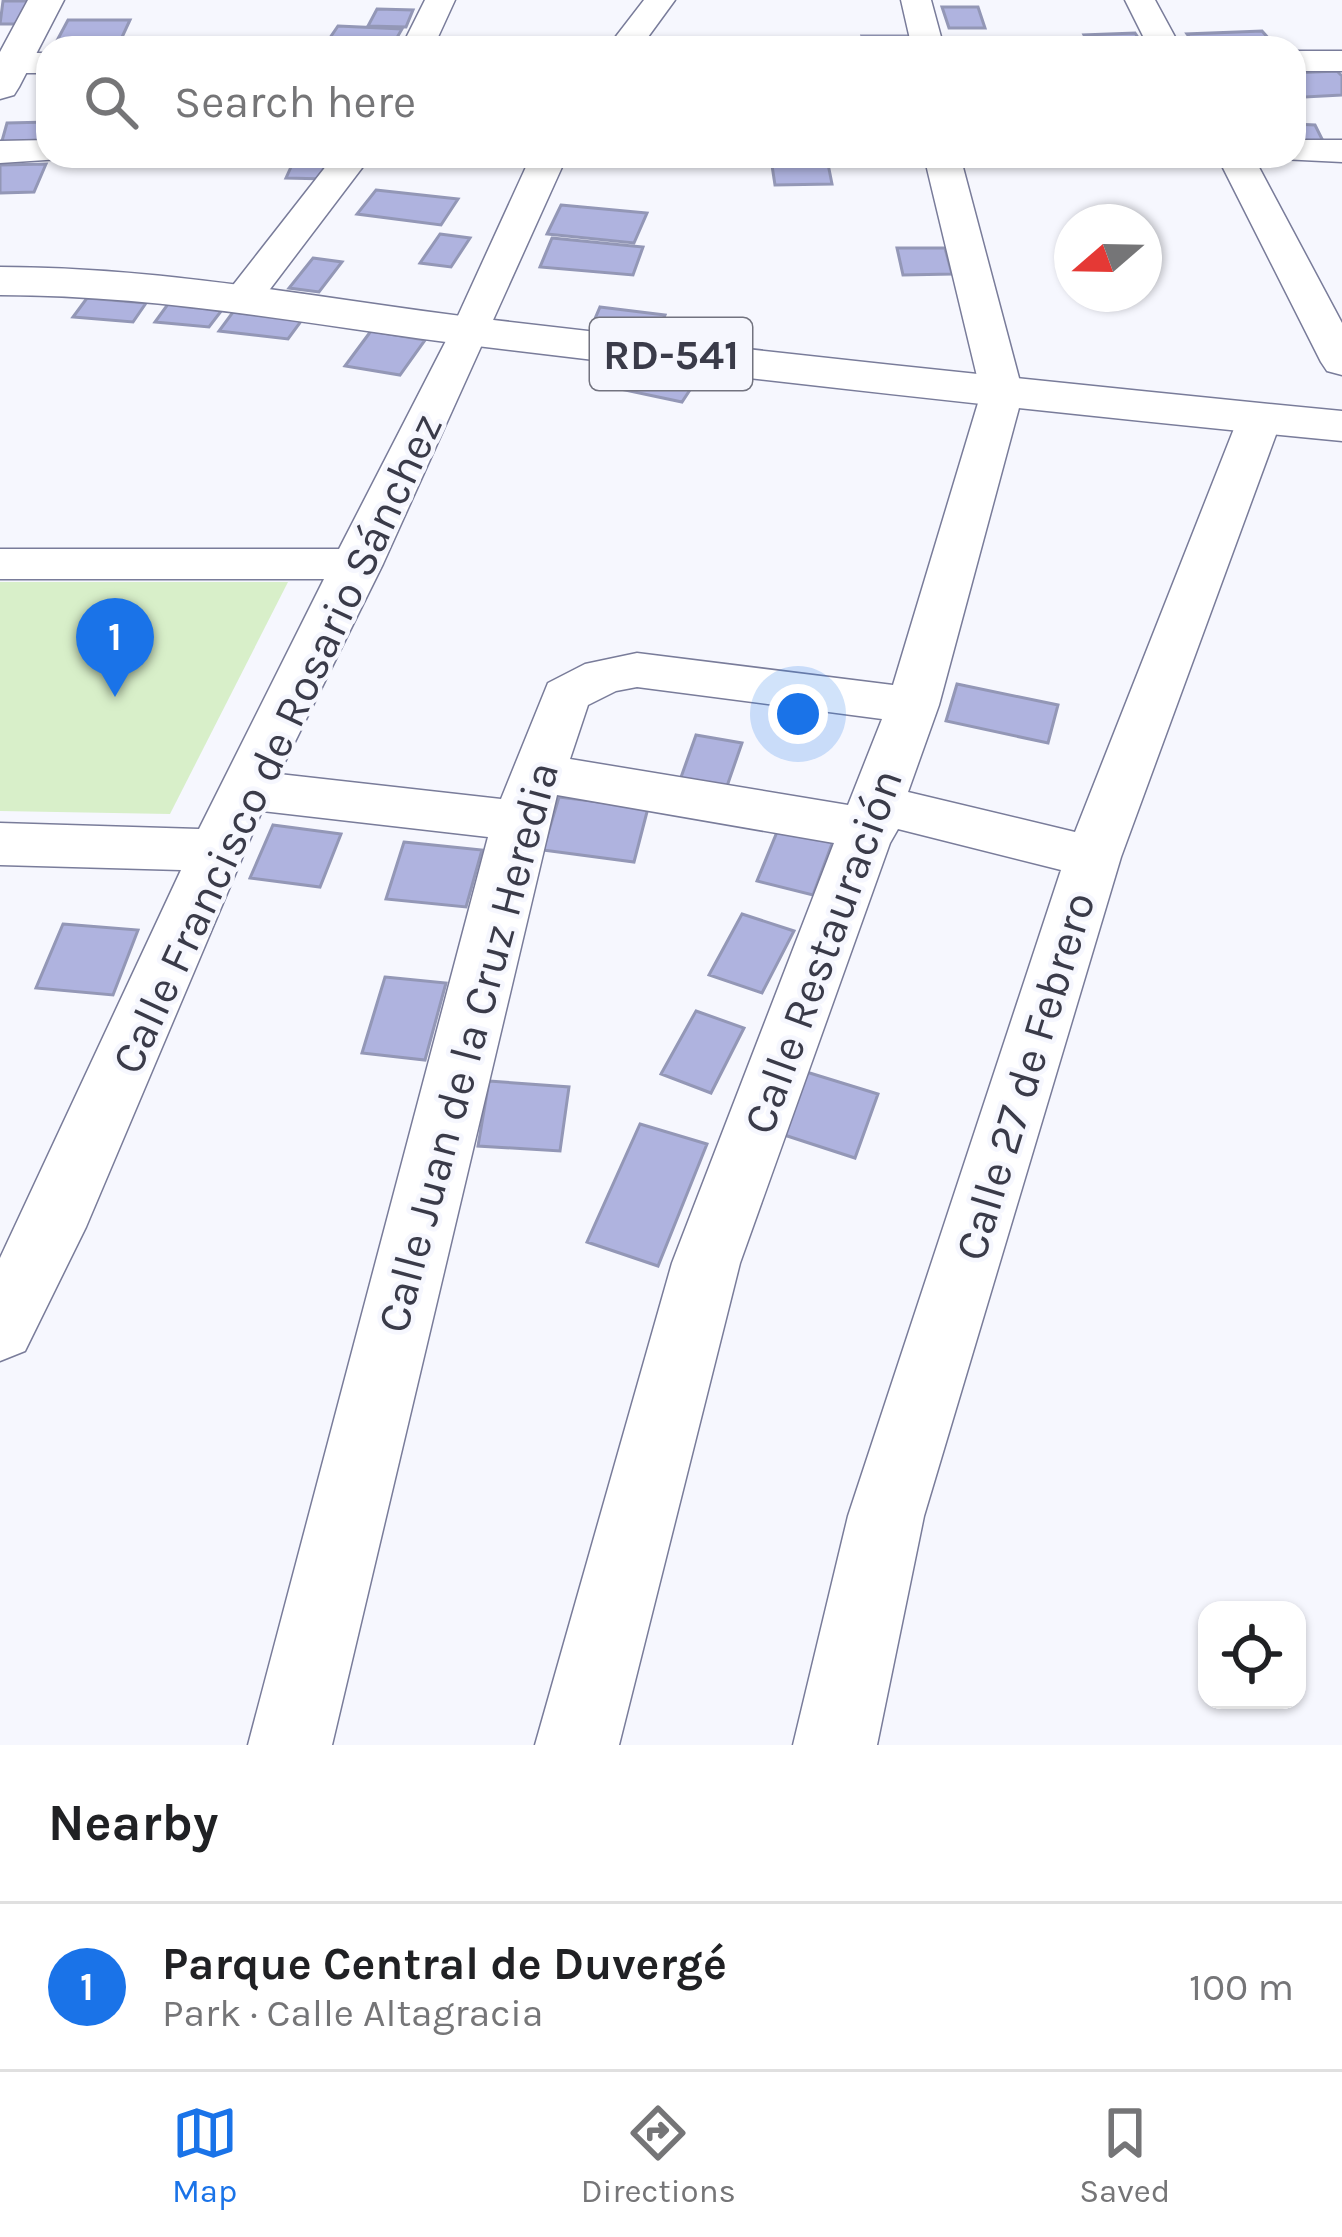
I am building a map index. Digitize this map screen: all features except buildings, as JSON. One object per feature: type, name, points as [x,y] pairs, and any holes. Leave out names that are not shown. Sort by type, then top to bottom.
[{"type":"main road","points":[[15,69],[46,0]]},
{"type":"main road","name":"RD-541","points":[[0,281],[62,281],[244,297],[471,331],[1002,393],[1342,426]]},
{"type":"street","points":[[423,36],[440,0]]},
{"type":"street","points":[[632,36],[660,0]]},
{"type":"street","points":[[916,0],[925,36]]},
{"type":"street","points":[[1140,0],[1159,36]]},
{"type":"street","points":[[1306,61],[1342,61]]},
{"type":"street","points":[[1306,151],[1342,151]]},
{"type":"street","points":[[0,152],[36,152]]},
{"type":"street","points":[[244,297],[344,168]]},
{"type":"street","name":"Calle Francisco de Rosario Sánchez","points":[[0,1328],[26,1227],[358,564],[544,168]]},
{"type":"street","points":[[945,168],[1002,393]]},
{"type":"street","points":[[1241,168],[1342,362]]},
{"type":"street","name":"Calle Restauración","points":[[577,1745],[706,1263],[913,704],[1002,393]]},
{"type":"street","name":"Calle 27 de Febrero","points":[[835,1745],[886,1516],[1093,857],[1259,421]]},
{"type":"street","points":[[0,564],[358,564]]},
{"type":"street","name":"Calle Juan de la Cruz Heredia","points":[[290,1745],[527,796],[566,695],[603,676],[637,670],[913,704]]},
{"type":"street","points":[[244,790],[527,796],[874,817],[1093,857]]},
{"type":"street","points":[[0,844],[218,850]]},
{"type":"green space","points":[[0,582],[288,582],[170,814],[0,811]]},
{"type":"place","name":"Parque Central de Duvergé","points":[[115,697]]}]
